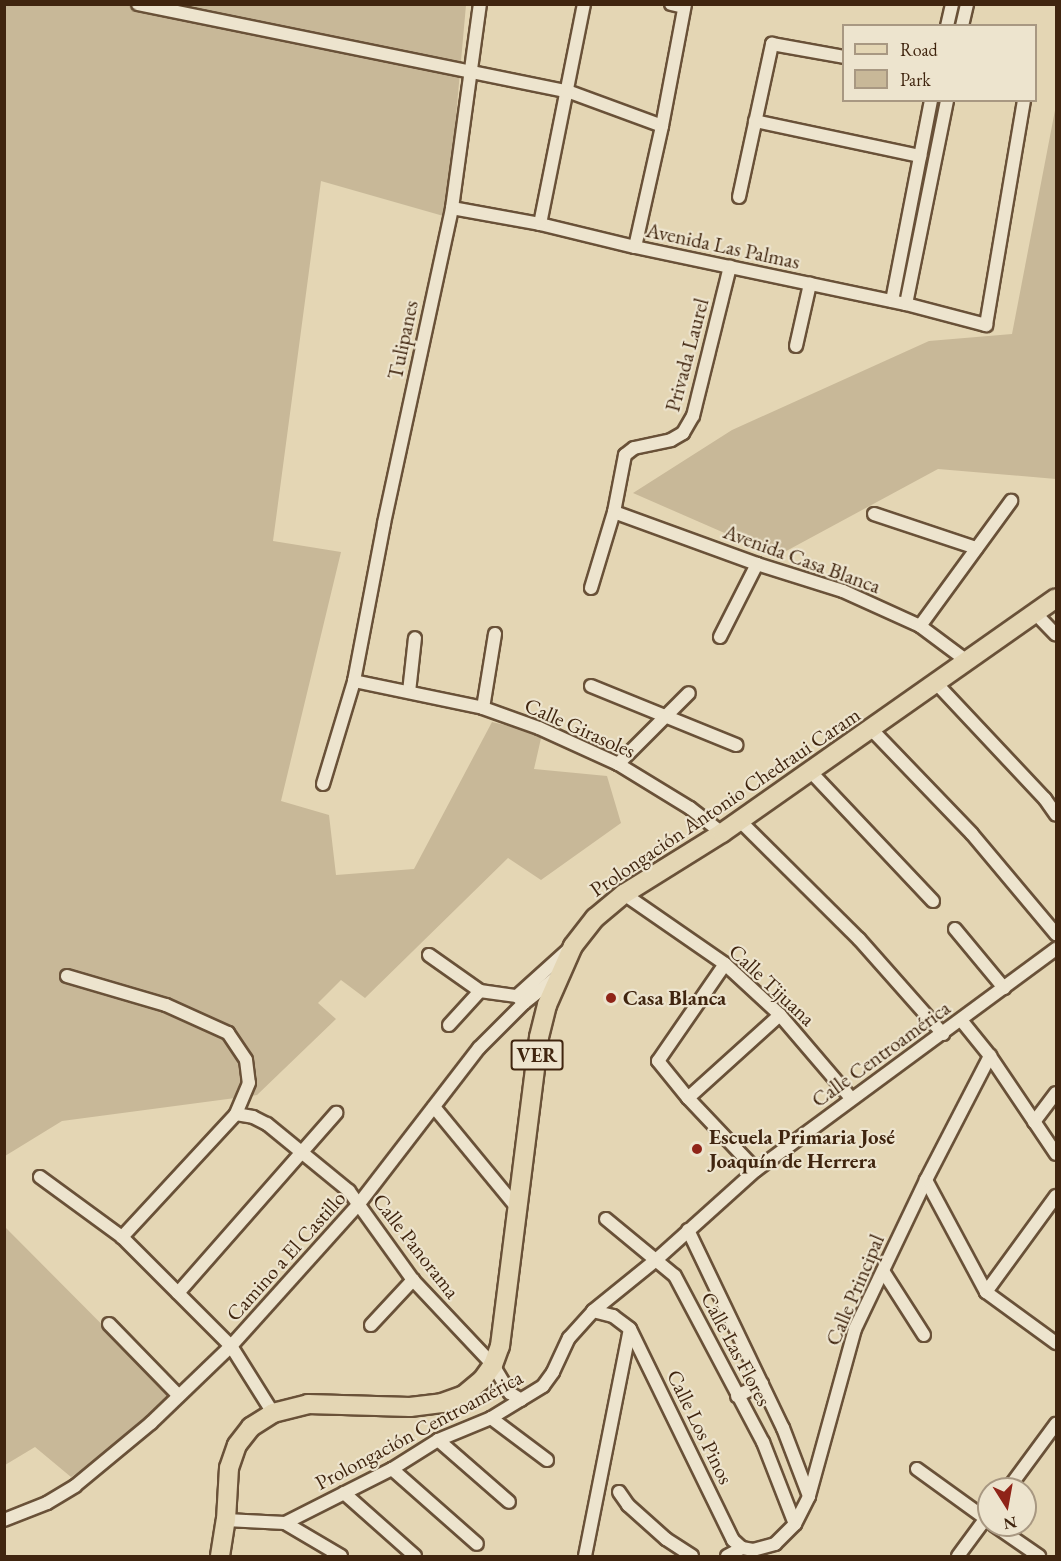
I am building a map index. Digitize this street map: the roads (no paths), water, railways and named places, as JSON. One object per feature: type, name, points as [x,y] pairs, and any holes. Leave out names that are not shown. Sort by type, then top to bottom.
[{"type":"main road","name":"Prolongación Antonio Chedraui Caram","points":[[220,1557],[226,1520],[229,1468],[237,1445],[251,1427],[273,1413],[308,1404],[410,1407],[442,1403],[464,1395],[482,1380],[493,1365],[500,1346],[519,1210],[539,1037],[547,1005],[573,946],[595,918],[624,894],[722,833],[872,730],[1056,598]]},
{"type":"street","points":[[138,4],[567,91],[662,126]]},
{"type":"street","name":"Tulipanes","points":[[323,784],[354,681],[384,523],[452,208],[480,4]]},
{"type":"street","points":[[540,224],[584,4]]},
{"type":"street","points":[[947,24],[952,4]]},
{"type":"street","points":[[962,24],[967,4]]},
{"type":"street","points":[[635,247],[662,126],[680,5]]},
{"type":"street","points":[[739,197],[772,44],[842,57]]},
{"type":"street","points":[[892,301],[931,102]]},
{"type":"street","points":[[906,304],[947,102]]},
{"type":"street","name":"Avenida Las Palmas","points":[[452,208],[540,224],[635,247],[906,304],[986,325],[1024,102]]},
{"type":"street","points":[[755,121],[920,156]]},
{"type":"street","name":"Privada Laurel","points":[[591,588],[614,512],[626,455],[634,448],[671,440],[683,433],[693,416],[730,266]]},
{"type":"street","points":[[796,346],[810,284]]},
{"type":"street","points":[[920,626],[1011,501]]},
{"type":"street","name":"Avenida Casa Blanca","points":[[614,512],[757,564],[843,591],[920,626],[967,661]]},
{"type":"street","points":[[874,514],[976,548]]},
{"type":"street","points":[[720,638],[757,564]]},
{"type":"street","points":[[1035,613],[1056,635]]},
{"type":"street","points":[[483,708],[495,634]]},
{"type":"street","points":[[409,692],[416,638]]},
{"type":"street","name":"Calle Girasoles","points":[[354,681],[483,708],[538,728],[618,764],[690,807],[722,833]]},
{"type":"street","points":[[936,683],[1045,799],[1056,815]]},
{"type":"street","points":[[591,686],[736,745]]},
{"type":"street","points":[[618,764],[669,716],[689,693]]},
{"type":"street","points":[[872,730],[972,834],[1056,934]]},
{"type":"street","points":[[810,771],[933,901]]},
{"type":"street","points":[[740,820],[859,939],[943,1034]]},
{"type":"street","name":"Calle Tijuana","points":[[624,894],[725,964],[780,1015],[851,1098]]},
{"type":"street","points":[[955,928],[1004,988]]},
{"type":"street","name":"Camino a El Castillo","points":[[4,1520],[47,1503],[75,1485],[151,1423],[231,1346],[358,1205],[479,1048],[521,999],[573,946]]},
{"type":"street","name":"Calle Centroamérica","points":[[593,1311],[656,1260],[756,1170],[1056,949]]},
{"type":"street","points":[[429,955],[480,991],[521,999]]},
{"type":"street","points":[[725,964],[658,1061],[688,1098],[756,1170]]},
{"type":"street","points":[[67,976],[166,1005],[228,1034],[246,1060],[249,1083],[236,1114],[122,1238]]},
{"type":"street","name":"Camino a El Castillo","points":[[521,999],[559,976]]},
{"type":"street","points":[[449,1024],[480,991]]},
{"type":"street","points":[[688,1098],[780,1015]]},
{"type":"street","points":[[962,1020],[990,1056],[1056,1154]]},
{"type":"street","name":"Calle Principal","points":[[742,1548],[753,1550],[775,1544],[787,1535],[795,1524],[809,1496],[855,1329],[926,1180],[990,1056]]},
{"type":"street","points":[[1034,1122],[1056,1093]]},
{"type":"street","points":[[434,1107],[519,1210]]},
{"type":"street","points":[[178,1293],[336,1113]]},
{"type":"street","name":"Calle Panorama","points":[[236,1114],[253,1117],[267,1124],[349,1191],[413,1280],[493,1365],[502,1383],[521,1400]]},
{"type":"street","points":[[40,1177],[122,1238],[231,1346],[273,1413]]},
{"type":"street","points":[[926,1180],[986,1292],[1056,1343]]},
{"type":"street","points":[[986,1292],[1056,1196]]},
{"type":"street","name":"Calle Las Flores","points":[[606,1219],[675,1276],[763,1442],[795,1524]]},
{"type":"street","name":"Calle Las Flores","points":[[688,1230],[783,1428],[809,1496]]},
{"type":"street","points":[[883,1271],[924,1335]]},
{"type":"street","points":[[371,1325],[413,1280]]},
{"type":"street","points":[[585,1557],[630,1329],[613,1316],[593,1311]]},
{"type":"street","name":"Prolongación Centroamérica","points":[[226,1520],[285,1523],[392,1469],[438,1440],[491,1419],[543,1386],[553,1372],[569,1338],[593,1311]]},
{"type":"street","points":[[109,1324],[179,1396]]},
{"type":"street","name":"Calle Los Pinos","points":[[630,1329],[733,1540],[742,1548]]},
{"type":"street","points":[[738,1396],[762,1384]]},
{"type":"street","points":[[491,1419],[547,1460]]},
{"type":"street","points":[[1017,1477],[1056,1424]]},
{"type":"street","points":[[438,1440],[509,1502]]},
{"type":"street","points":[[392,1469],[477,1544]]},
{"type":"street","points":[[917,1469],[977,1512]]},
{"type":"street","points":[[619,1492],[628,1504],[666,1539],[692,1557]]},
{"type":"street","points":[[344,1493],[415,1557]]},
{"type":"street","points":[[285,1523],[341,1557]]},
{"type":"street","points":[[958,1557],[977,1534]]},
{"type":"street","points":[[1012,1537],[1039,1557]]},
{"type":"street","points":[[727,1557],[742,1548]]},
{"type":"place","name":"Casa Blanca","points":[[611,998]]},
{"type":"place","name":"Escuela Primaria José Joaquín de Herrera","points":[[697,1149]]}]
